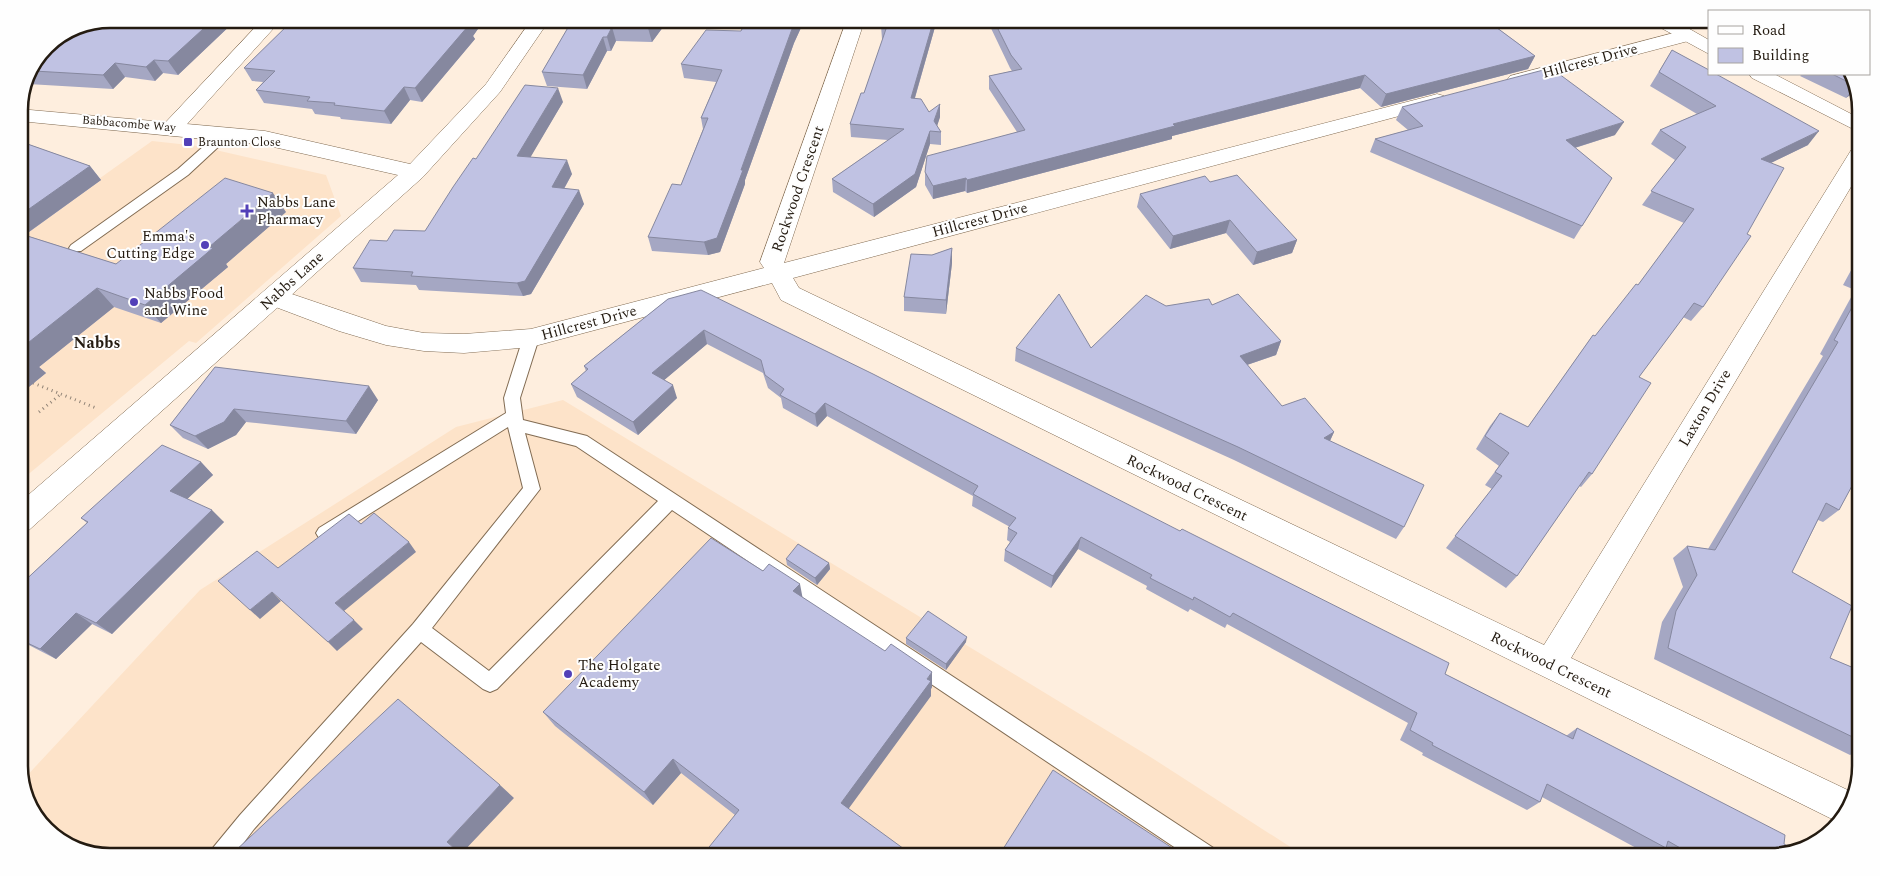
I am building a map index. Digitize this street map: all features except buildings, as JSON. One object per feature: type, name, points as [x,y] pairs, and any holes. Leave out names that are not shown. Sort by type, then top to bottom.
[{"type":"street","points":[[172,128],[264,28]]},
{"type":"street","name":"Nabbs Lane","points":[[28,513],[415,172],[493,88],[535,28]]},
{"type":"street","name":"Rockwood Crescent","points":[[853,28],[772,262],[790,294],[1842,806]]},
{"type":"street","points":[[1673,28],[1708,48]]},
{"type":"street","name":"Hillcrest Drive","points":[[1501,84],[1685,36]]},
{"type":"street","points":[[1760,75],[1852,122]]},
{"type":"street","name":"Hillcrest Drive","points":[[274,297],[368,332],[424,342],[481,342],[531,338],[1462,94]]},
{"type":"street","name":"Babbacombe Way","points":[[28,116],[226,133],[305,146],[415,172]]},
{"type":"street","name":"Laxton Drive","points":[[1550,664],[1852,167]]},
{"type":"lane","points":[[76,248],[183,172],[226,133]]},
{"type":"lane","points":[[227,848],[247,822],[420,630],[532,489],[515,420],[512,398],[531,338]]},
{"type":"lane","points":[[325,533],[476,438],[515,420],[581,441],[1193,848]]},
{"type":"lane","points":[[420,630],[490,683],[671,500]]},
{"type":"path","points":[[33,383],[100,410]]},
{"type":"path","points":[[39,412],[61,394]]},
{"type":"shaded area","points":[[152,141],[198,146],[326,175],[341,216],[196,343],[189,341],[28,475],[28,230]]},
{"type":"shaded area","name":"The Holgate Academy","points":[[563,400],[1152,758],[1292,848],[110,848],[94,847],[78,842],[69,838],[48,821],[36,803],[28,774],[200,590],[456,427]]},
{"type":"place","name":"Braunton Close","points":[[188,142]]},
{"type":"place","name":"Nabbs Lane Pharmacy","points":[[247,211]]},
{"type":"place","name":"Emma's Cutting Edge","points":[[205,245]]},
{"type":"place","name":"Nabbs Food and Wine","points":[[134,302]]},
{"type":"place","name":"The Holgate Academy","points":[[568,674]]},
{"type":"district","name":"Nabbs","points":[[97,343]]}]
